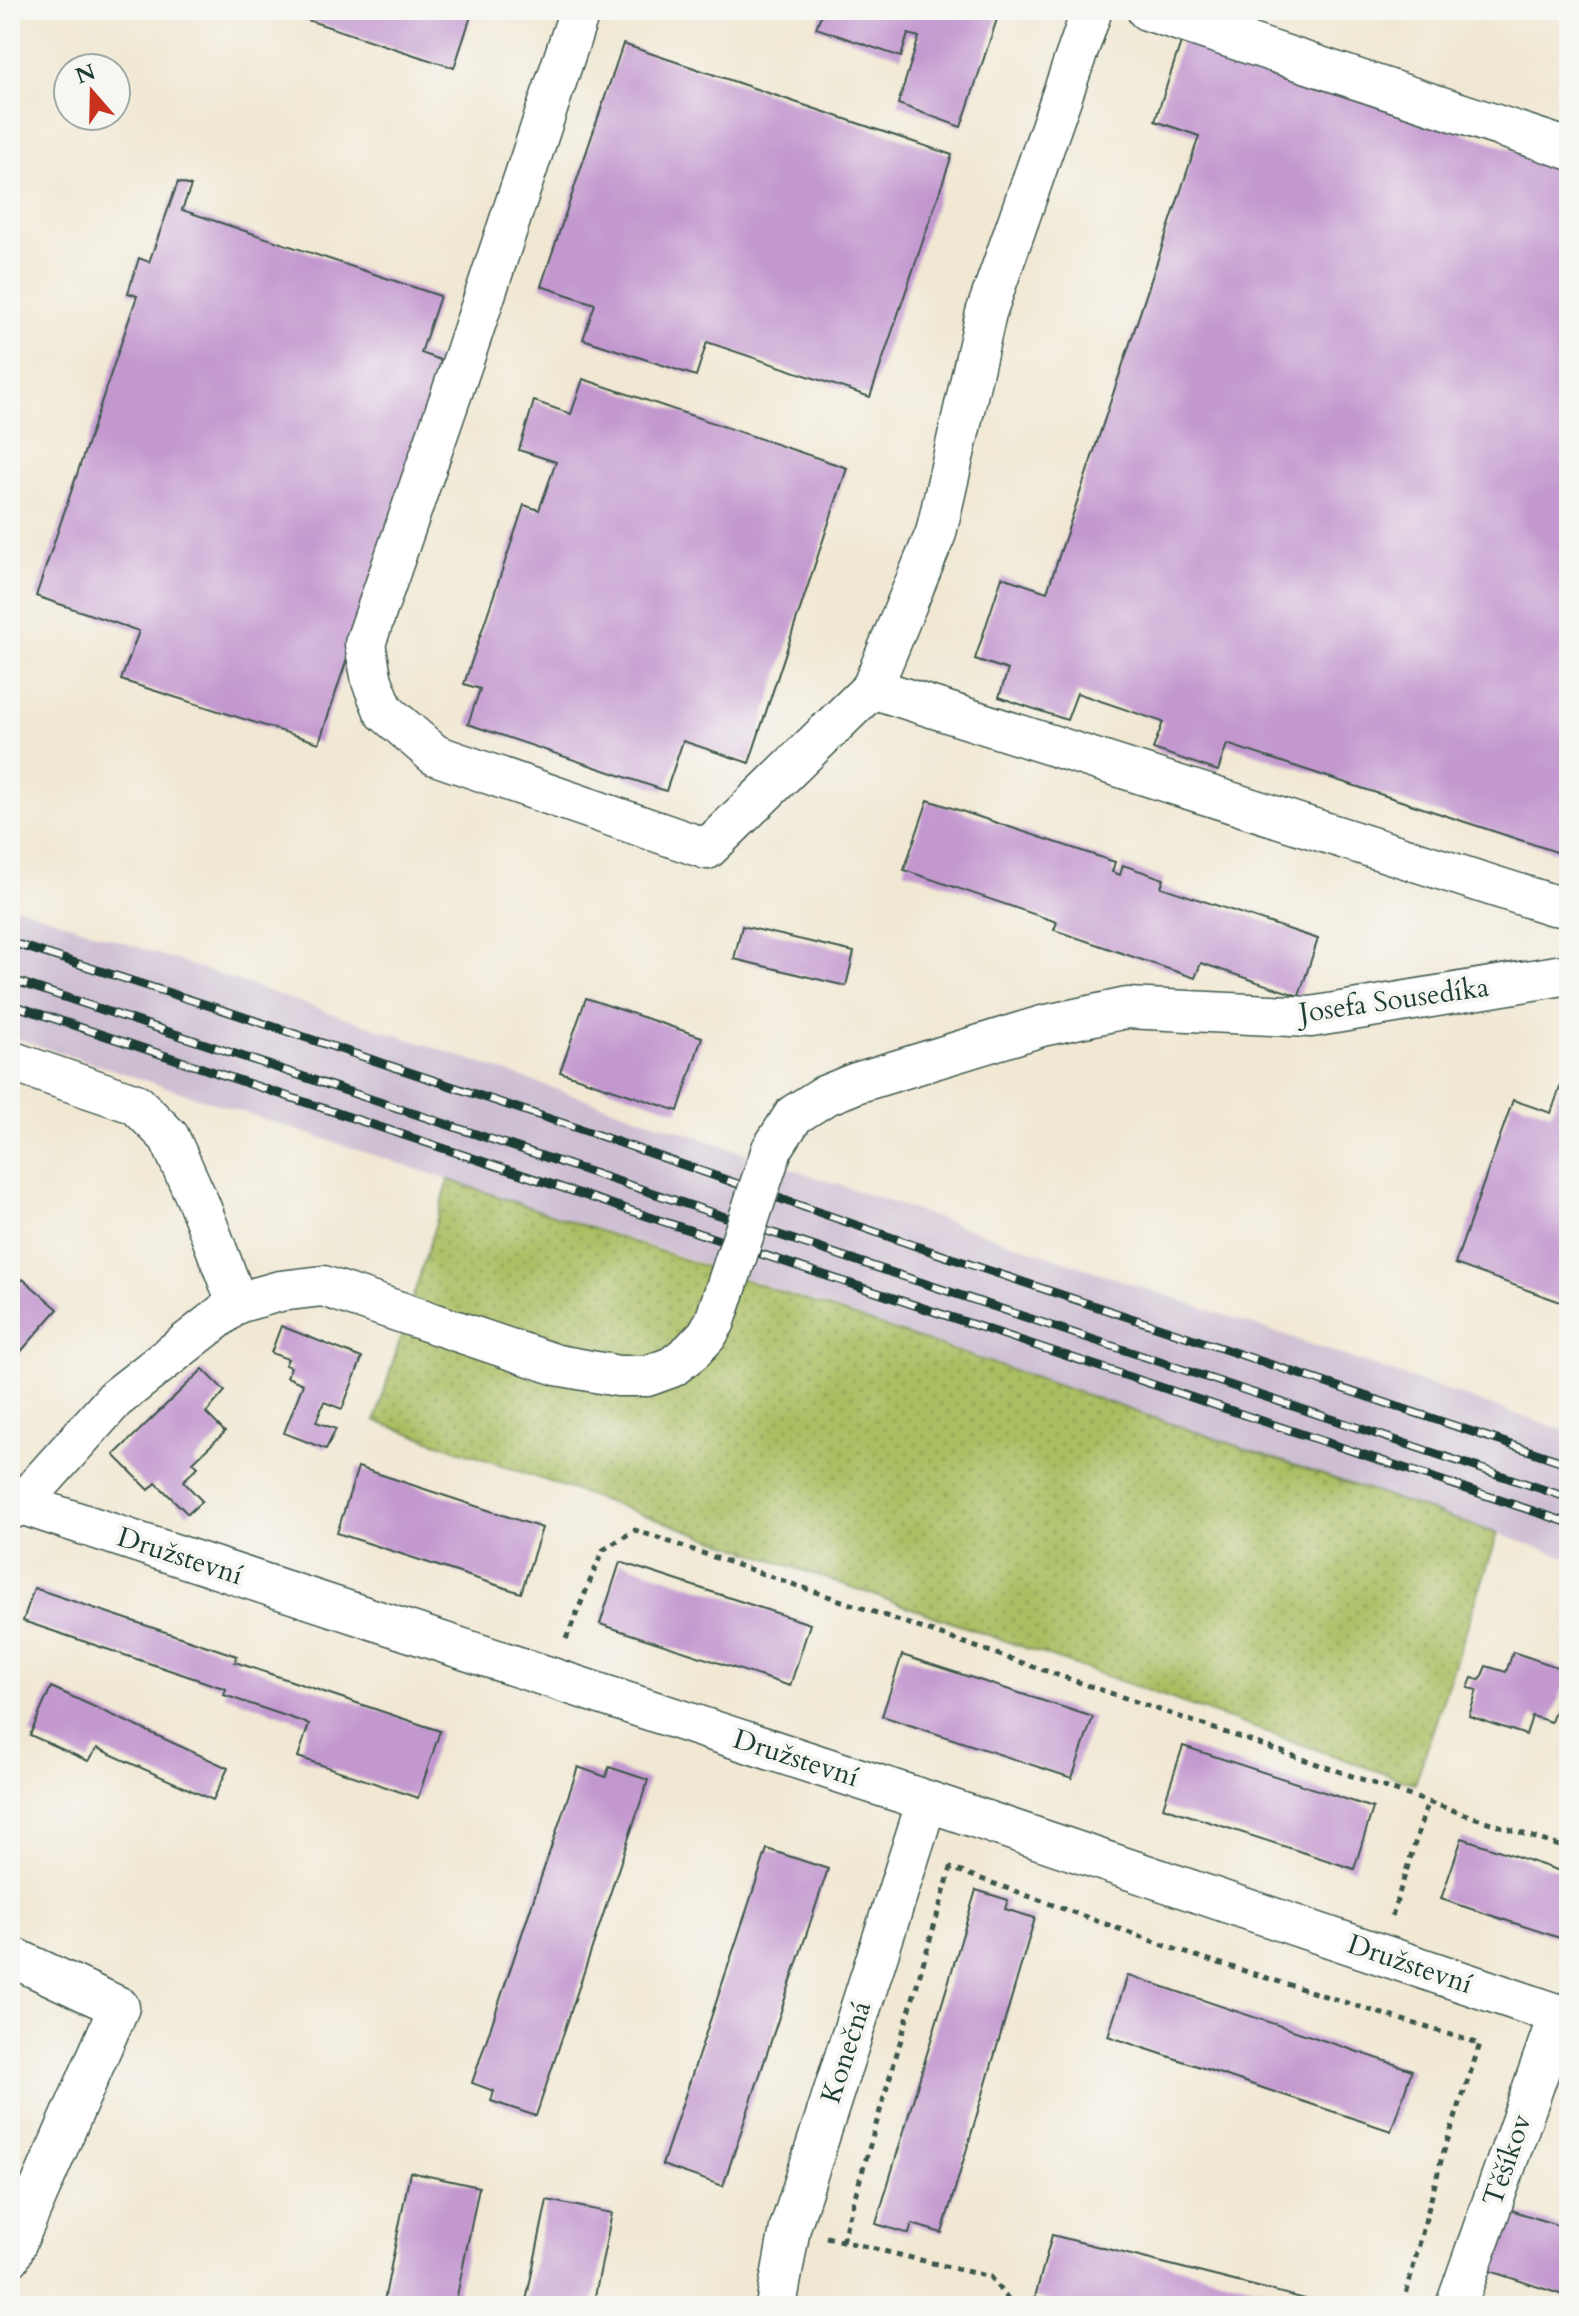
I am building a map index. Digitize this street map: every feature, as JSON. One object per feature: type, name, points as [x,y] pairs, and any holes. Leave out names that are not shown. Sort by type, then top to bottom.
[{"type":"street","points":[[580,10],[365,644],[372,681],[384,711],[435,755],[707,849],[872,688],[936,533],[986,313],[1092,10]]},
{"type":"street","points":[[1147,10],[1569,149]]},
{"type":"street","points":[[872,688],[1553,905],[1569,907]]},
{"type":"street","name":"Josefa Sousedíka","points":[[237,1303],[280,1291],[323,1286],[557,1365],[618,1376],[647,1376],[672,1367],[707,1335],[715,1321],[772,1149],[794,1115],[824,1096],[856,1083],[1042,1026],[1127,1008],[1311,1017],[1569,974]]},
{"type":"street","points":[[10,1061],[136,1104],[169,1137],[200,1206],[237,1303],[115,1399],[15,1507]]},
{"type":"street","name":"Družstevní","points":[[15,1507],[927,1801],[1564,2016]]},
{"type":"street","name":"Konečná","points":[[776,2306],[790,2228],[927,1801]]},
{"type":"street","points":[[10,1956],[119,2007],[10,2257]]},
{"type":"street","name":"Těšíkov","points":[[1456,2306],[1564,2016]]},
{"type":"path","points":[[566,1639],[603,1550],[635,1530],[1569,1849]]},
{"type":"path","points":[[1391,1917],[1428,1802]]},
{"type":"path","points":[[842,2241],[951,1868],[1180,1951],[1480,2044],[1442,2157],[1403,2306]]},
{"type":"path","points":[[790,2228],[990,2277],[1013,2306]]},
{"type":"shaded area","points":[[10,904],[1569,1432],[1569,1558],[666,1251],[10,1036]]},
{"type":"green space","points":[[449,1180],[1498,1534],[1415,1784],[375,1421]]},
{"type":"building","points":[[277,10],[473,10],[454,68]]},
{"type":"building","points":[[823,10],[1000,10],[961,127],[898,104],[919,37],[908,34],[901,57],[816,28]]},
{"type":"building","points":[[1182,39],[1569,168],[1569,856],[1227,744],[1218,771],[1153,749],[1163,722],[1077,693],[1067,720],[999,697],[1008,670],[975,659],[1002,577],[1047,592],[1199,136],[1155,121]]},
{"type":"building","points":[[623,44],[952,155],[870,397],[707,342],[696,376],[583,339],[595,304],[541,286]]},
{"type":"building","points":[[178,182],[191,186],[182,210],[440,296],[421,353],[446,362],[319,743],[121,680],[139,631],[36,596],[137,296],[128,293],[139,258],[149,262]]},
{"type":"building","points":[[583,379],[847,468],[749,763],[683,741],[666,791],[468,724],[480,689],[464,684],[524,505],[539,510],[556,462],[519,450],[534,401],[571,414]]},
{"type":"building","points":[[928,800],[1115,862],[1112,872],[1120,875],[1123,865],[1164,879],[1161,887],[1318,939],[1299,996],[1201,963],[1195,978],[1054,930],[1057,922],[904,870]]},
{"type":"building","points":[[742,926],[854,952],[846,986],[734,959]]},
{"type":"building","points":[[586,998],[702,1037],[678,1111],[560,1072]]},
{"type":"building","points":[[1569,1062],[1569,1305],[1455,1264],[1513,1100],[1551,1113]]},
{"type":"building","points":[[23,1279],[58,1309],[10,1364],[10,1294]]},
{"type":"building","points":[[281,1326],[362,1358],[342,1409],[324,1402],[316,1422],[336,1429],[326,1449],[284,1433],[303,1384],[287,1377],[291,1367],[285,1365],[288,1359],[271,1353]]},
{"type":"building","points":[[203,1369],[225,1391],[206,1413],[225,1432],[193,1462],[198,1467],[183,1481],[202,1501],[188,1514],[156,1483],[149,1490],[114,1455]]},
{"type":"building","points":[[358,1467],[542,1528],[521,1593],[337,1533]]},
{"type":"building","points":[[620,1562],[810,1624],[790,1686],[600,1624]]},
{"type":"building","points":[[34,1588],[237,1656],[235,1662],[440,1731],[418,1798],[298,1757],[309,1724],[224,1695],[226,1689],[23,1621]]},
{"type":"building","points":[[1513,1652],[1569,1671],[1551,1722],[1532,1716],[1526,1735],[1469,1716],[1477,1690],[1468,1688],[1472,1678],[1480,1680],[1486,1666],[1506,1672]]},
{"type":"building","points":[[902,1655],[1093,1717],[1072,1778],[882,1716]]},
{"type":"building","points":[[51,1687],[228,1768],[213,1800],[97,1748],[88,1761],[30,1735]]},
{"type":"building","points":[[1183,1746],[1373,1808],[1354,1869],[1163,1807]]},
{"type":"building","points":[[578,1767],[606,1777],[609,1767],[648,1780],[536,2116],[491,2101],[494,2091],[472,2083]]},
{"type":"building","points":[[1462,1838],[1569,1874],[1569,1941],[1441,1899]]},
{"type":"building","points":[[767,1849],[828,1869],[723,2186],[662,2165]]},
{"type":"building","points":[[976,1890],[1008,1900],[1005,1909],[1035,1918],[942,2233],[912,2224],[909,2234],[876,2224]]},
{"type":"building","points":[[1128,1975],[1412,2070],[1391,2131],[1108,2036]]},
{"type":"building","points":[[410,2172],[479,2187],[455,2306],[383,2306]]},
{"type":"building","points":[[547,2200],[612,2213],[593,2306],[525,2306]]},
{"type":"building","points":[[1508,2209],[1569,2229],[1569,2297],[1487,2270]]},
{"type":"building","points":[[1052,2235],[1329,2306],[1069,2306],[1035,2297]]},
{"type":"railway","points":[[10,942],[592,1133],[933,1252],[1569,1464]]},
{"type":"railway","points":[[10,979],[1569,1498]]},
{"type":"railway","points":[[10,1004],[1569,1523]]}]
